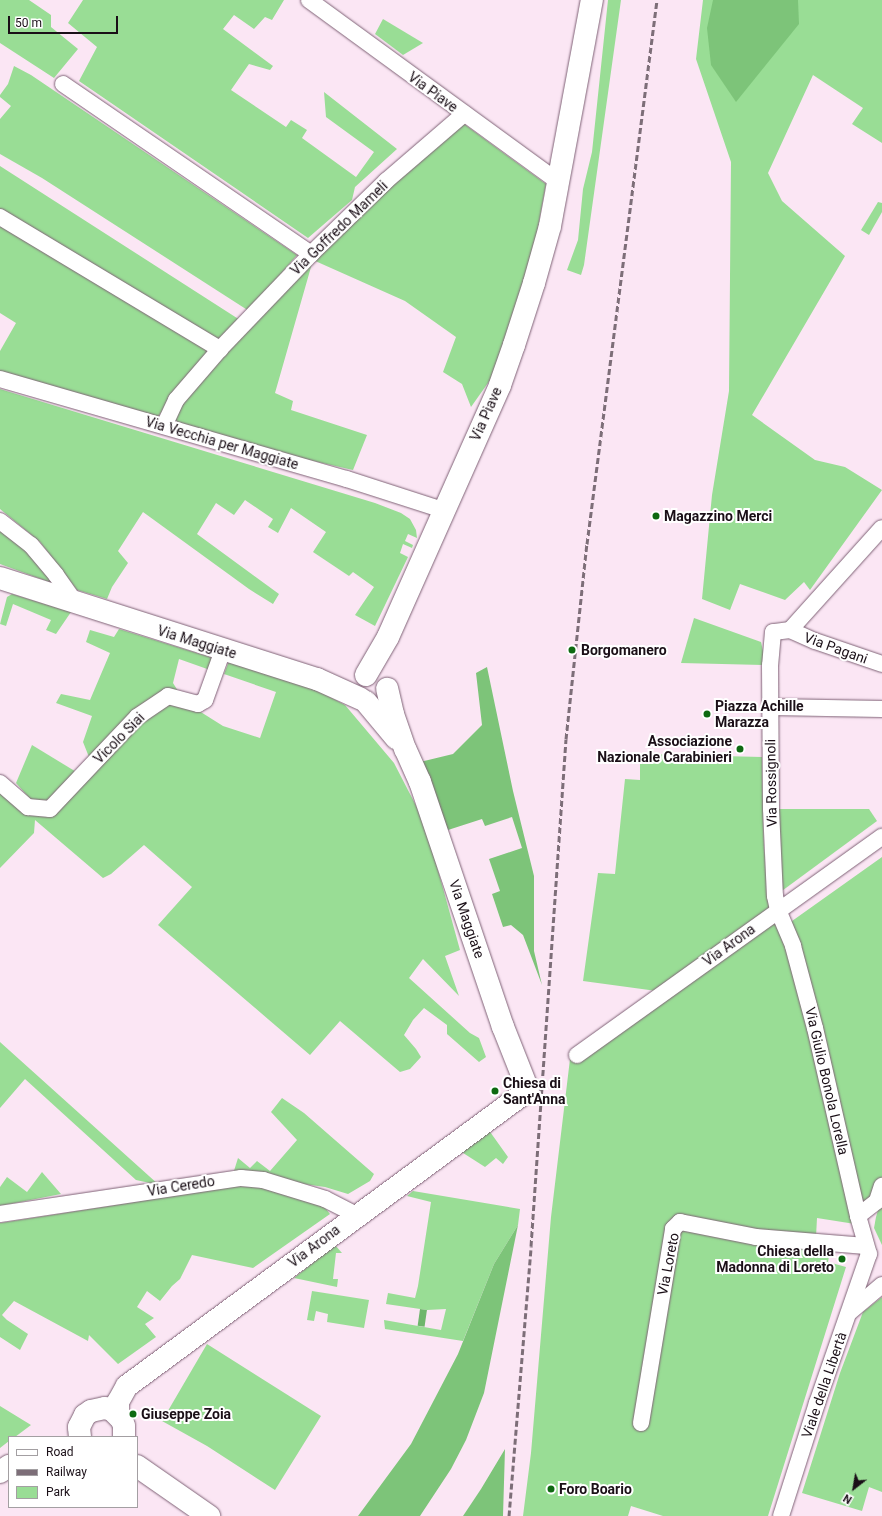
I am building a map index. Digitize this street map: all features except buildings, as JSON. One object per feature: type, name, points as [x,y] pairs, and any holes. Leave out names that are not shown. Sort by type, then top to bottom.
[{"type":"main road","name":"Via Piave","points":[[371,687],[388,637],[443,510],[500,385],[534,283],[550,226],[592,0]]},
{"type":"main road","name":"Via Maggiate","points":[[0,578],[76,604],[317,679],[371,687],[420,782],[503,1027],[528,1090]]},
{"type":"main road","name":"Via Arona","points":[[118,1414],[118,1402],[127,1386],[356,1215],[528,1090]]},
{"type":"main road","points":[[80,1436],[79,1427],[81,1421],[91,1411],[105,1408],[118,1414],[124,1426],[124,1436]]},
{"type":"main road","points":[[138,1467],[209,1516]]},
{"type":"street","name":"Via Piave","points":[[309,0],[559,182]]},
{"type":"street","points":[[63,84],[311,254]]},
{"type":"street","name":"Via Goffredo Mameli","points":[[164,426],[176,400],[220,349],[311,254],[386,182],[464,114]]},
{"type":"street","points":[[0,217],[220,349]]},
{"type":"street","name":"Via Vecchia per Maggiate","points":[[0,379],[347,479],[443,510]]},
{"type":"street","points":[[0,521],[31,545],[56,575],[76,604]]},
{"type":"street","points":[[790,630],[882,528]]},
{"type":"street","name":"Via Rossignoli","points":[[778,910],[775,896],[771,809],[770,665],[773,632],[790,630]]},
{"type":"street","name":"Via Pagani","points":[[790,630],[814,641],[882,664]]},
{"type":"street","name":"Vicolo Siai","points":[[0,783],[28,806],[50,809],[137,717],[168,696],[198,704],[205,700],[223,650]]},
{"type":"street","points":[[771,707],[882,709]]},
{"type":"street","name":"Via Arona","points":[[577,1055],[882,837]]},
{"type":"street","name":"Via Giulio Bonola Lorella","points":[[778,910],[793,946],[815,1028],[858,1216],[872,1253]]},
{"type":"street","name":"Via Ceredo","points":[[0,1214],[241,1178],[263,1180],[325,1199],[356,1215]]},
{"type":"street","points":[[858,1216],[877,1201],[882,1186]]},
{"type":"street","name":"Via Loreto","points":[[641,1423],[673,1229],[680,1222],[756,1237],[872,1253]]},
{"type":"street","name":"Viale della Libertà","points":[[782,1516],[817,1403],[872,1253]]},
{"type":"street","points":[[850,1312],[882,1285]]},
{"type":"green space","points":[[0,0],[29,0],[51,15],[51,27],[78,49],[54,78],[0,43]]},
{"type":"green space","points":[[83,0],[284,0],[272,20],[265,17],[254,29],[234,15],[223,29],[273,66],[270,70],[249,64],[231,90],[286,127],[291,120],[307,130],[302,138],[356,177],[374,152],[326,117],[324,92],[397,149],[355,187],[352,200],[308,238],[79,81],[97,47],[68,23]]},
{"type":"green space","points":[[608,0],[621,0],[584,265],[581,275],[567,270],[578,240],[583,189],[592,152]]},
{"type":"green space","points":[[703,0],[882,0],[882,143],[852,124],[863,108],[813,75],[768,173],[782,201],[845,256],[752,415],[815,460],[845,467],[882,490],[810,590],[804,582],[785,600],[740,584],[730,610],[702,599],[712,495],[729,391],[731,162],[696,59]]},
{"type":"green space","points":[[383,19],[423,43],[403,55],[375,34]]},
{"type":"green space","points":[[14,66],[31,75],[297,255],[249,311],[42,178],[0,154],[0,119],[11,106],[0,97],[0,95],[8,84]]},
{"type":"green space","points":[[460,121],[546,184],[535,244],[500,366],[471,407],[462,384],[443,372],[456,337],[405,301],[313,260],[275,393],[293,401],[291,410],[367,435],[353,470],[169,425],[180,403],[313,256]]},
{"type":"green space","points":[[0,166],[240,320],[198,365],[157,418],[0,375],[0,351],[16,323],[0,313]]},
{"type":"green space","points":[[878,202],[882,203],[882,212],[869,235],[861,230]]},
{"type":"green space","points":[[0,389],[375,503],[401,513],[410,519],[416,530],[417,538],[408,534],[405,541],[413,545],[412,548],[403,544],[400,553],[408,557],[375,626],[355,615],[374,587],[353,572],[349,576],[313,552],[326,532],[291,508],[278,533],[268,527],[273,519],[245,500],[234,515],[216,503],[197,534],[279,594],[273,604],[249,589],[143,512],[118,551],[128,563],[112,587],[107,599],[77,590],[40,542],[0,509]]},
{"type":"green space","points":[[0,527],[28,548],[60,586],[0,564]]},
{"type":"green space","points":[[12,594],[71,612],[56,634],[46,630],[51,620],[13,604],[6,626],[0,624],[7,597]]},
{"type":"green space","points":[[694,618],[761,642],[763,651],[763,665],[681,663]]},
{"type":"green space","points":[[119,629],[213,658],[210,670],[179,659],[173,683],[178,691],[89,757],[83,742],[92,716],[56,703],[61,694],[90,700],[110,653],[86,642],[90,630],[114,637]]},
{"type":"green space","points":[[229,661],[319,691],[345,705],[394,763],[425,823],[460,950],[445,956],[459,996],[423,959],[409,978],[470,1033],[479,1038],[486,1057],[479,1062],[447,1034],[447,1025],[424,1008],[413,1020],[404,1035],[421,1057],[410,1069],[400,1072],[340,1021],[310,1055],[158,925],[192,887],[144,845],[111,874],[103,878],[35,820],[34,833],[0,868],[0,792],[48,816],[138,722],[169,700],[196,709],[223,726],[260,738],[276,692],[224,674]]},
{"type":"green space","points":[[32,745],[78,773],[46,804],[31,800],[16,783]]},
{"type":"green space","points":[[640,754],[762,757],[764,845],[770,916],[785,926],[882,857],[882,1186],[855,1224],[817,1218],[816,1237],[825,1242],[822,1253],[829,1256],[828,1262],[846,1267],[768,1516],[663,1516],[631,1506],[628,1516],[523,1516],[531,1453],[551,1217],[570,1059],[664,992],[583,981],[598,873],[615,874],[625,779],[640,780]]},
{"type":"green space","points":[[771,809],[869,809],[877,821],[775,896]]},
{"type":"green space","points":[[0,1042],[159,1185],[136,1180],[25,1079],[0,1108]]},
{"type":"green space","points":[[282,1098],[304,1113],[374,1174],[370,1181],[348,1194],[325,1187],[233,1174],[238,1158],[250,1168],[257,1161],[270,1171],[297,1140],[271,1112]]},
{"type":"green space","points":[[488,1129],[508,1157],[503,1164],[496,1158],[485,1167],[460,1151]]},
{"type":"green space","points":[[42,1172],[61,1194],[0,1206],[0,1187],[7,1177],[27,1192]]},
{"type":"green space","points":[[236,1186],[261,1187],[322,1204],[330,1214],[253,1268],[192,1255],[180,1279],[172,1286],[160,1301],[147,1291],[137,1307],[154,1318],[145,1324],[156,1337],[118,1364],[89,1335],[88,1341],[14,1301],[2,1315],[28,1334],[20,1350],[0,1337],[0,1223]]},
{"type":"green space","points":[[413,1191],[520,1209],[518,1225],[494,1264],[463,1341],[385,1329],[384,1320],[441,1330],[446,1309],[427,1310],[386,1304],[388,1293],[415,1298],[418,1286],[431,1202],[407,1196]]},
{"type":"green space","points":[[882,1197],[882,1245],[874,1228]]},
{"type":"green space","points":[[335,1245],[342,1253],[336,1253],[333,1279],[338,1279],[337,1287],[294,1278]]},
{"type":"green space","points":[[312,1291],[369,1300],[364,1328],[327,1322],[328,1314],[316,1311],[314,1321],[307,1320]]},
{"type":"green space","points":[[882,1297],[882,1492],[869,1487],[862,1511],[802,1493],[840,1373],[863,1312]]},
{"type":"green space","points":[[207,1344],[321,1416],[275,1490],[207,1446],[162,1421]]},
{"type":"green space","points":[[0,1406],[31,1425],[16,1436],[8,1436],[8,1442],[0,1448]]},
{"type":"shaded area","points":[[713,0],[798,0],[799,24],[736,102],[711,65],[707,28]]},
{"type":"shaded area","points":[[487,667],[513,791],[534,876],[534,951],[542,985],[523,935],[511,925],[503,927],[492,894],[500,891],[489,859],[522,848],[512,817],[485,826],[482,819],[448,830],[420,762],[453,754],[482,725],[476,673]]},
{"type":"shaded area","points":[[518,1225],[484,1393],[466,1440],[451,1469],[420,1516],[358,1516],[411,1444],[458,1354],[494,1264]]},
{"type":"shaded area","points":[[420,1309],[427,1310],[425,1327],[418,1326]]},
{"type":"shaded area","points":[[505,1449],[503,1516],[463,1516],[481,1489]]},
{"type":"railway","points":[[509,1516],[531,1246],[566,739],[587,544],[657,0]]},
{"type":"place","name":"Magazzino Merci","points":[[656,516]]},
{"type":"place","name":"Borgomanero","points":[[572,650]]},
{"type":"place","name":"Piazza Achille Marazza","points":[[707,714]]},
{"type":"place","name":"Associazione Nazionale Carabinieri","points":[[740,749]]},
{"type":"place","name":"Chiesa di Sant'Anna","points":[[495,1091]]},
{"type":"place","name":"Chiesa della Madonna di Loreto","points":[[842,1259]]},
{"type":"place","name":"Giuseppe Zoia","points":[[133,1414]]},
{"type":"place","name":"Foro Boario","points":[[551,1489]]}]
